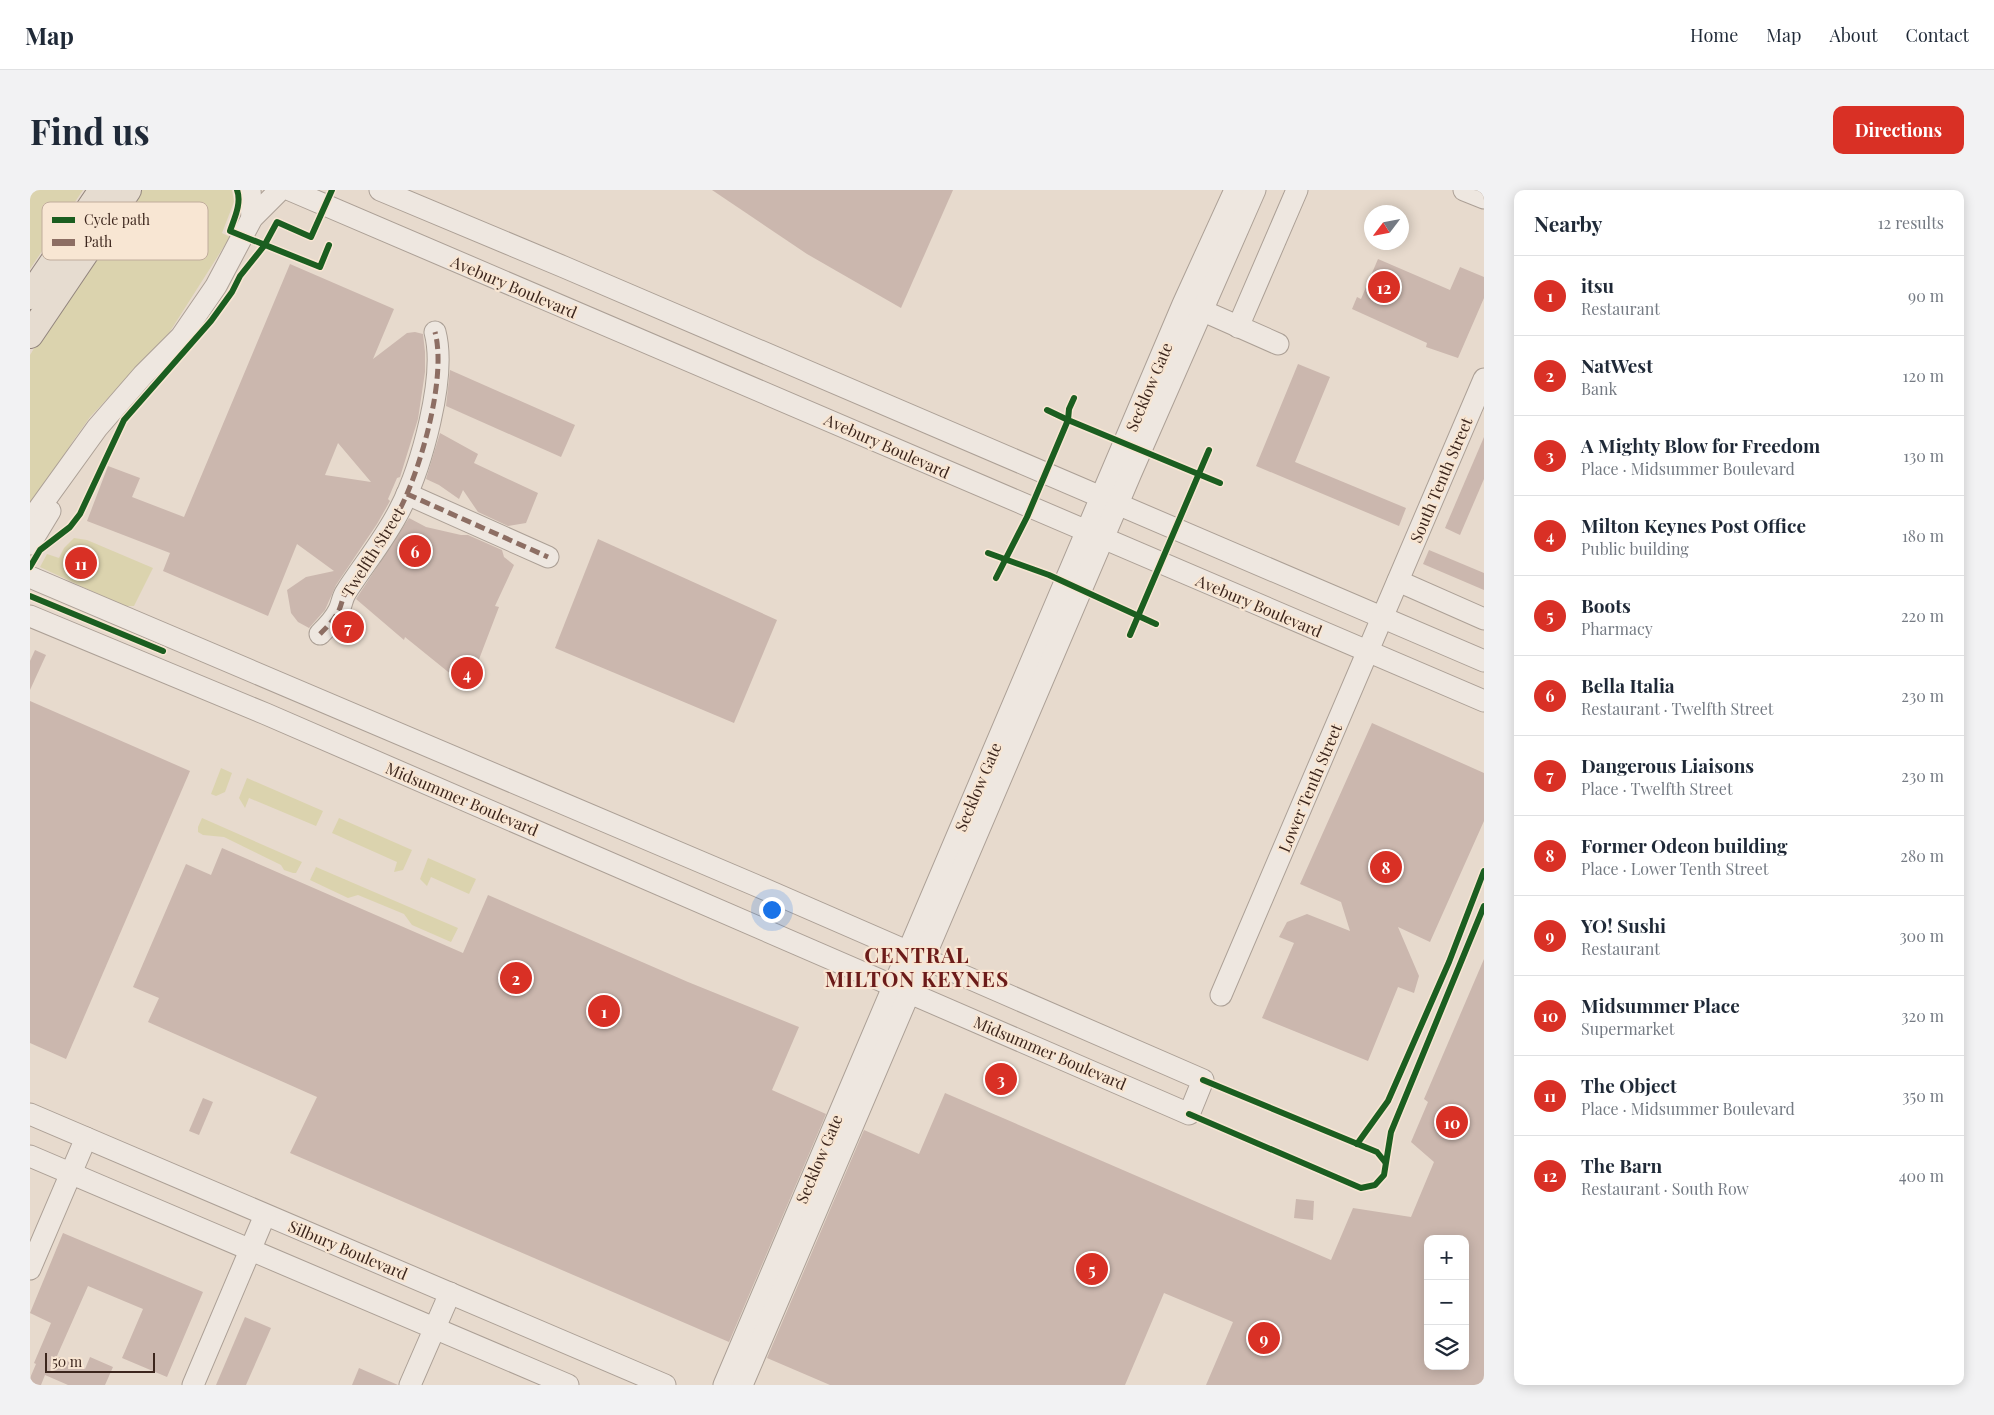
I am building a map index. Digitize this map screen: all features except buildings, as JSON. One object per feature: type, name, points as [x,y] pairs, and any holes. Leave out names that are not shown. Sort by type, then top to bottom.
[{"type":"main road","points":[[94,202],[102,190]]},
{"type":"main road","points":[[120,202],[128,190]]},
{"type":"main road","points":[[30,296],[54,260]]},
{"type":"main road","points":[[30,336],[81,260]]},
{"type":"street","points":[[250,190],[252,218]]},
{"type":"street","points":[[380,190],[1484,661]]},
{"type":"street","name":"Secklow Gate","points":[[724,1385],[916,955],[1096,536],[1184,304],[1235,190]]},
{"type":"street","name":"Secklow Gate","points":[[1110,500],[1201,310],[1255,190]]},
{"type":"street","points":[[1238,327],[1297,190]]},
{"type":"street","points":[[1464,190],[1484,198]]},
{"type":"street","points":[[31,534],[97,428],[143,375],[181,337],[216,286],[252,218],[284,192]]},
{"type":"street","name":"Avebury Boulevard","points":[[284,192],[343,213],[1367,653],[1484,701]]},
{"type":"street","points":[[1201,310],[1278,344]]},
{"type":"street","name":"Twelfth Street","points":[[320,634],[340,610],[344,595],[380,544],[407,494],[426,435],[434,400],[439,348],[435,332]]},
{"type":"street","name":"South Tenth Street","points":[[1398,581],[1484,379]]},
{"type":"street","name":"Twelfth Street","points":[[407,494],[548,557]]},
{"type":"street","points":[[30,577],[916,955]]},
{"type":"street","points":[[1398,581],[1484,618]]},
{"type":"street","name":"Lower Tenth Street","points":[[1221,994],[1398,581]]},
{"type":"street","name":"Midsummer Boulevard","points":[[33,618],[266,714],[1189,1114],[1203,1080],[916,955]]},
{"type":"street","name":"Secklow Gate","points":[[742,1385],[901,989]]},
{"type":"street","name":"Silbury Boulevard","points":[[30,1114],[660,1383]]},
{"type":"street","points":[[30,1269],[86,1138]]},
{"type":"street","points":[[30,1156],[568,1385]]},
{"type":"street","points":[[193,1385],[265,1215]]},
{"type":"street","points":[[410,1385],[450,1293]]},
{"type":"shaded area","points":[[30,190],[83,190],[75,202],[42,202],[42,251],[30,269]]},
{"type":"shaded area","points":[[140,190],[232,190],[234,202],[222,233],[230,237],[169,333],[90,417],[30,510],[30,355],[64,299],[91,260],[208,260],[208,202],[132,202]]},
{"type":"shaded area","points":[[74,538],[87,540],[153,568],[134,606],[126,606],[115,602],[40,567],[47,554],[59,558],[64,548]]},
{"type":"shaded area","points":[[221,768],[232,773],[225,792],[216,796],[211,794]]},
{"type":"shaded area","points":[[247,778],[323,811],[316,826],[249,798],[245,808],[239,798]]},
{"type":"shaded area","points":[[202,818],[302,862],[296,873],[293,873],[284,870],[281,865],[224,837],[203,835],[198,832]]},
{"type":"shaded area","points":[[339,818],[412,850],[403,870],[394,872],[397,862],[332,833]]},
{"type":"shaded area","points":[[428,858],[476,879],[469,894],[431,877],[427,886],[420,879]]},
{"type":"shaded area","points":[[316,867],[458,928],[451,942],[412,925],[404,914],[358,895],[348,898],[310,880]]},
{"type":"marked path","points":[[320,634],[335,617],[345,594],[388,531],[400,509],[416,470],[435,397],[438,373],[438,351],[435,332]]},
{"type":"marked path","points":[[407,494],[548,557]]},
{"type":"cycle path","points":[[237,190],[238,206],[230,231],[320,267],[329,245]]},
{"type":"cycle path","points":[[30,567],[40,550],[70,527],[80,514],[124,420],[211,321],[232,292],[240,276],[264,246],[277,222],[311,237],[332,190]]},
{"type":"cycle path","points":[[1074,398],[1069,409],[1068,420],[1220,483]]},
{"type":"cycle path","points":[[996,578],[1027,517],[1068,420],[1047,410]]},
{"type":"cycle path","points":[[1130,635],[1209,450]]},
{"type":"cycle path","points":[[988,553],[1049,575],[1156,624]]},
{"type":"cycle path","points":[[30,596],[163,651]]},
{"type":"cycle path","points":[[1357,1144],[1388,1101],[1449,962],[1484,871]]},
{"type":"cycle path","points":[[1189,1114],[1361,1188],[1375,1185],[1384,1175],[1391,1132],[1484,906]]},
{"type":"cycle path","points":[[1203,1080],[1377,1152],[1385,1162]]},
{"type":"place","name":"The Barn","points":[[1384,287]]},
{"type":"place","name":"Bella Italia","points":[[415,551]]},
{"type":"place","name":"The Object","points":[[81,563]]},
{"type":"place","name":"Dangerous Liaisons","points":[[348,627]]},
{"type":"place","name":"Milton Keynes Post Office","points":[[467,673]]},
{"type":"place","name":"Former Odeon building","points":[[1386,867]]},
{"type":"place","name":"NatWest","points":[[516,978]]},
{"type":"place","name":"itsu","points":[[604,1011]]},
{"type":"place","name":"A Mighty Blow for Freedom","points":[[1001,1079]]},
{"type":"place","name":"Midsummer Place","points":[[1452,1122]]},
{"type":"place","name":"Boots","points":[[1092,1269]]},
{"type":"place","name":"YO! Sushi","points":[[1264,1338]]},
{"type":"district","name":"CENTRAL MILTON KEYNES","points":[[917,968]]}]
